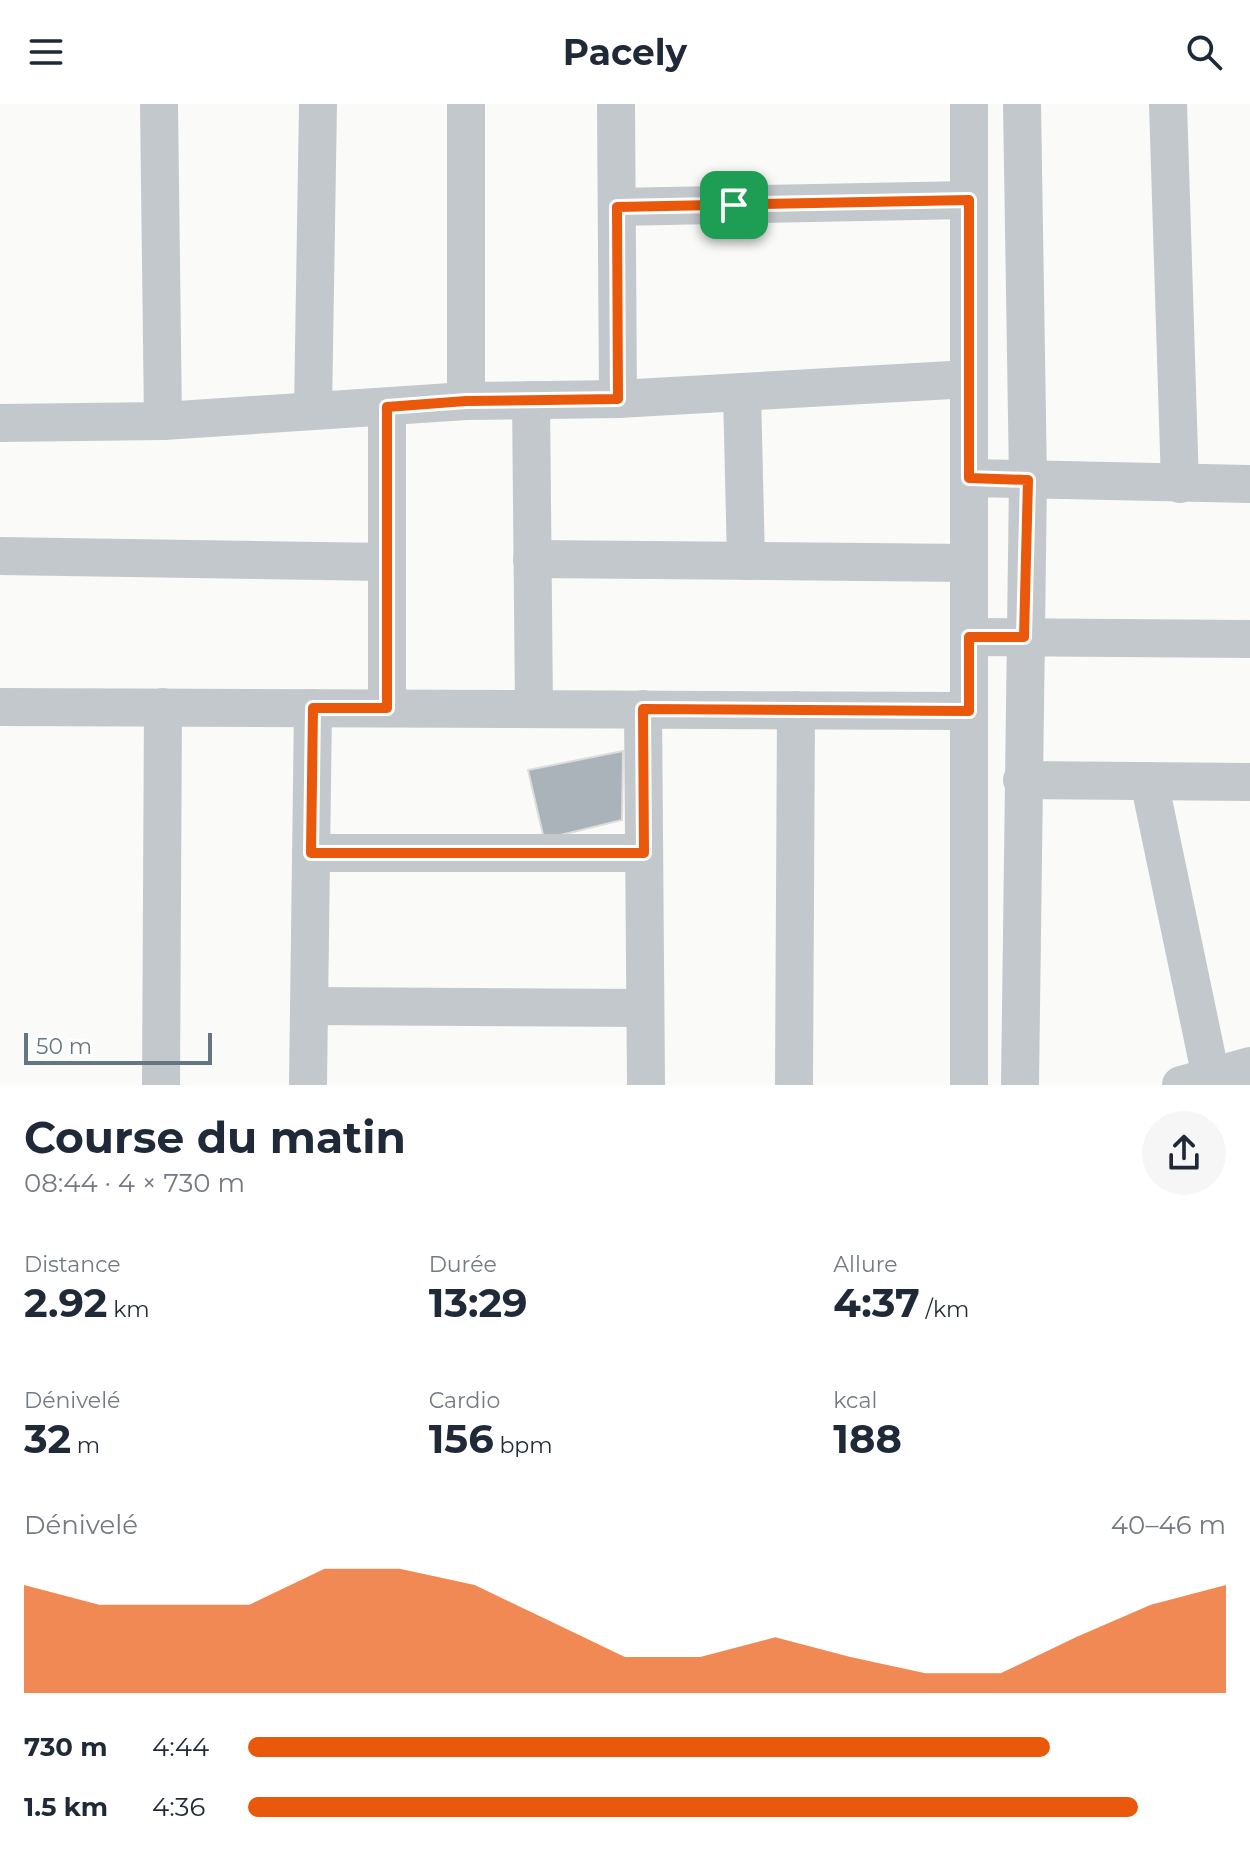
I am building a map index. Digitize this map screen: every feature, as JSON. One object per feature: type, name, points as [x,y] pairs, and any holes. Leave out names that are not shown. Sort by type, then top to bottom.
[{"type":"street","points":[[159,104],[163,421]]},
{"type":"street","points":[[313,410],[318,104]]},
{"type":"street","points":[[466,104],[466,401]]},
{"type":"street","points":[[616,104],[618,399]]},
{"type":"street","points":[[969,104],[969,1085]]},
{"type":"street","points":[[1020,1085],[1028,480],[1022,104]]},
{"type":"street","points":[[1168,104],[1180,484]]},
{"type":"street","points":[[617,207],[969,200]]},
{"type":"street","points":[[0,423],[163,421],[466,401],[618,399],[969,379]]},
{"type":"street","points":[[742,392],[746,561]]},
{"type":"street","points":[[531,400],[534,709]]},
{"type":"street","points":[[387,407],[387,708]]},
{"type":"street","points":[[969,478],[1250,484]]},
{"type":"street","points":[[0,556],[386,562]]},
{"type":"street","points":[[532,559],[969,563]]},
{"type":"street","points":[[969,637],[1250,639]]},
{"type":"street","points":[[0,707],[969,711]]},
{"type":"street","points":[[161,1085],[163,707]]},
{"type":"street","points":[[308,1085],[313,708]]},
{"type":"street","points":[[643,709],[646,1085]]},
{"type":"street","points":[[794,1085],[796,710]]},
{"type":"street","points":[[1022,780],[1250,782]]},
{"type":"street","points":[[1149,781],[1190,1083],[1250,1066]]},
{"type":"street","points":[[311,853],[644,853]]},
{"type":"street","points":[[309,1006],[645,1008]]},
{"type":"building","points":[[623,751],[622,820],[544,839],[528,770]]},
{"type":"route","points":[[969,200],[969,478],[1028,480],[1024,637],[969,637],[969,711],[643,709],[644,853],[311,853],[313,708],[387,708],[387,407],[466,401],[618,399],[617,207],[734,205],[969,200]]}]
